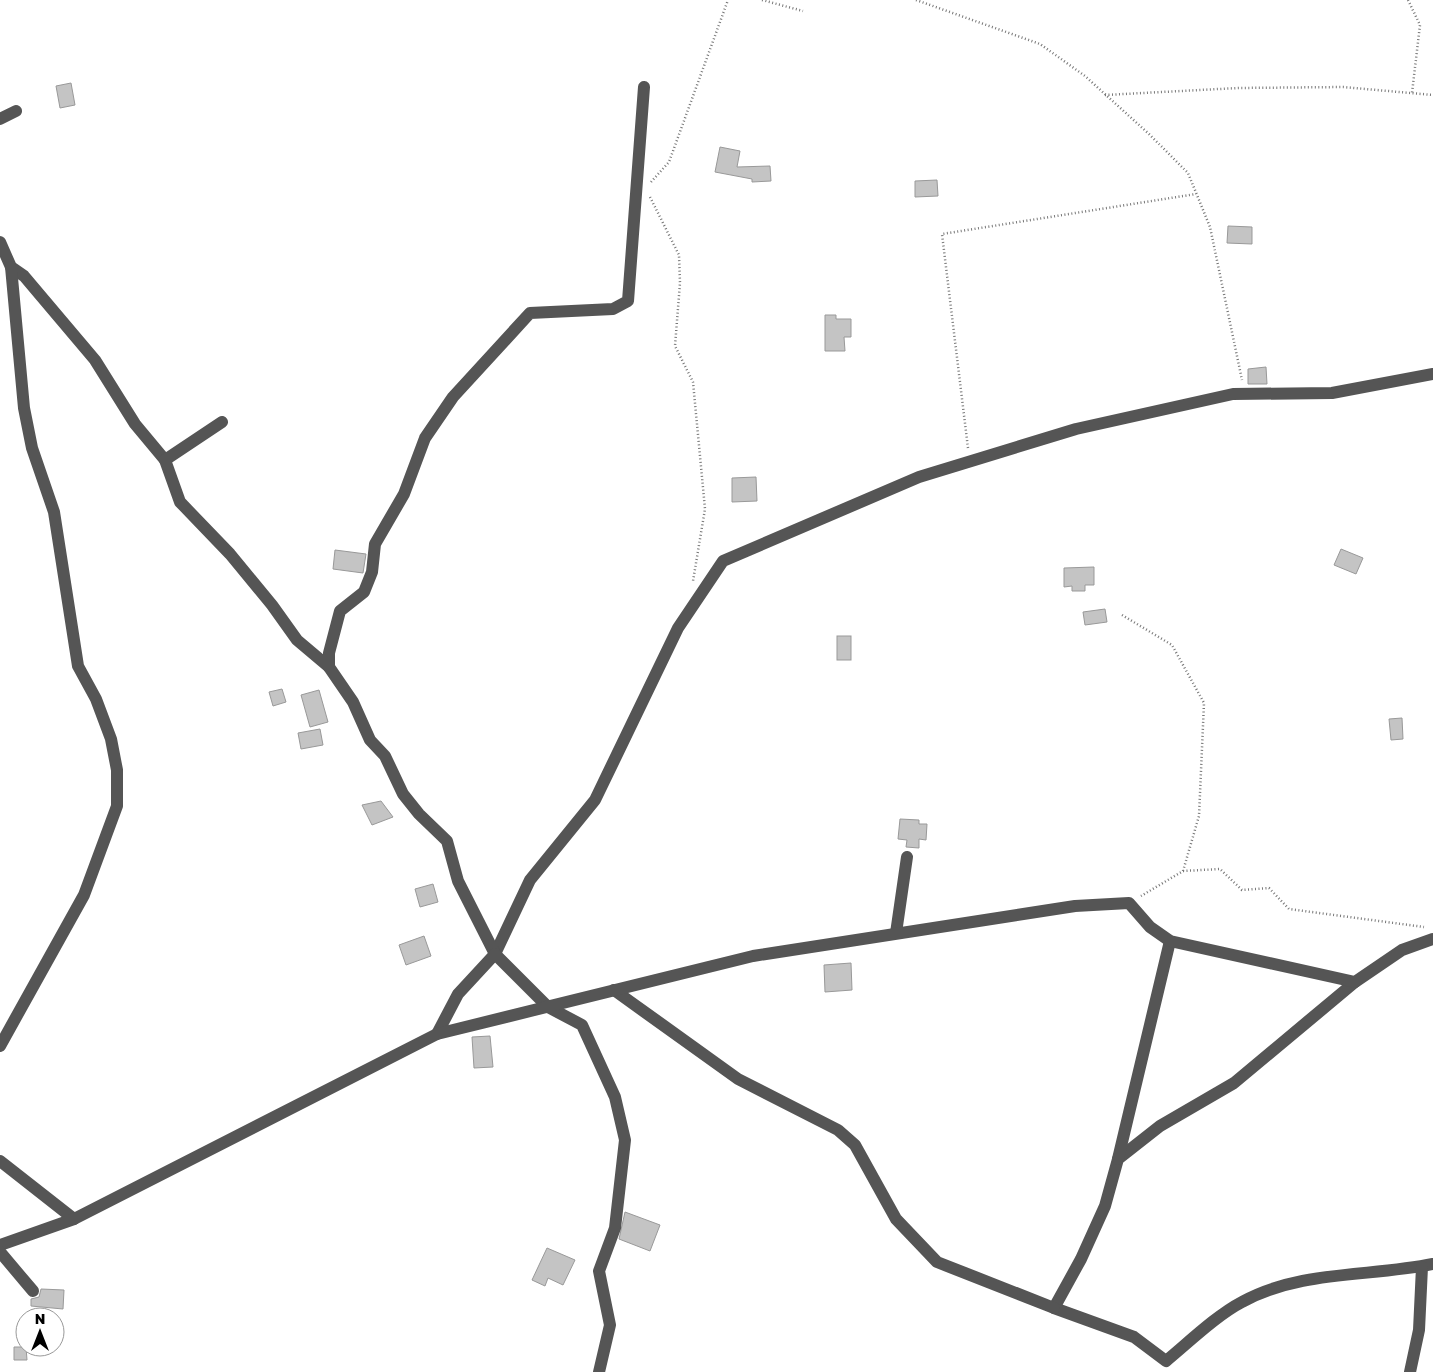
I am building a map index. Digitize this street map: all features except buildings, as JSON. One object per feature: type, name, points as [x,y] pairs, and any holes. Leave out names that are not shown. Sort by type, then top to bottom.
[{"type":"street","points":[[329,668],[329,653],[340,611],[364,592],[372,572],[374,544],[404,494],[425,438],[453,397],[530,314],[613,309],[628,301],[644,87]]},
{"type":"street","points":[[0,119],[16,111]]},
{"type":"street","points":[[0,242],[11,267],[24,408],[29,432],[54,512],[78,666],[96,699],[111,739],[117,770],[117,806],[84,895],[0,1046]]},
{"type":"street","points":[[11,267],[24,276],[95,360],[136,424],[165,460],[180,502],[230,554],[296,640],[329,668],[353,702],[370,740],[385,756],[403,794],[418,814],[448,841],[458,881],[495,954],[548,1007],[582,1025],[615,1097],[625,1140],[615,1228],[599,1271],[610,1325],[599,1372]]},
{"type":"street","points":[[437,1034],[458,994],[495,954],[530,880],[595,800],[678,628],[723,561],[919,477],[1076,429],[1233,394],[1332,393],[1433,374]]},
{"type":"street","points":[[165,460],[222,422]]},
{"type":"street","points":[[896,933],[908,858]]},
{"type":"street","points":[[0,1244],[74,1219],[437,1034],[753,956],[1075,906],[1129,903],[1150,927],[1170,941],[1355,982]]},
{"type":"street","points":[[1118,1159],[1160,1126],[1234,1082],[1355,982],[1402,950],[1433,939]]},
{"type":"street","points":[[1054,1308],[1081,1259],[1104,1206],[1118,1159],[1170,941]]},
{"type":"street","points":[[614,990],[738,1079],[838,1130],[856,1145],[896,1220],[937,1262],[1134,1337],[1166,1361],[1174,1372]]},
{"type":"street","points":[[0,1161],[74,1219]]},
{"type":"street","points":[[0,1252],[33,1291]]},
{"type":"street","points":[[1166,1361],[1242,1302],[1281,1287],[1322,1278],[1427,1265],[1419,1330],[1410,1372]]},
{"type":"path","points":[[646,188],[669,162],[728,0]]},
{"type":"path","points":[[762,0],[803,11]]},
{"type":"path","points":[[916,0],[1040,44],[1085,76],[1104,95],[1150,134],[1188,173],[1210,227],[1245,394]]},
{"type":"path","points":[[1408,0],[1420,24],[1412,93]]},
{"type":"path","points":[[1104,95],[1238,88],[1343,87],[1433,95]]},
{"type":"path","points":[[970,461],[942,234],[1196,194]]},
{"type":"path","points":[[650,196],[678,255],[680,283],[675,346],[693,382],[705,509],[692,585]]},
{"type":"path","points":[[1122,615],[1172,645],[1204,703],[1199,816],[1184,871]]},
{"type":"path","points":[[1129,903],[1184,871],[1220,869],[1242,890],[1269,888],[1289,909],[1433,929]]}]
